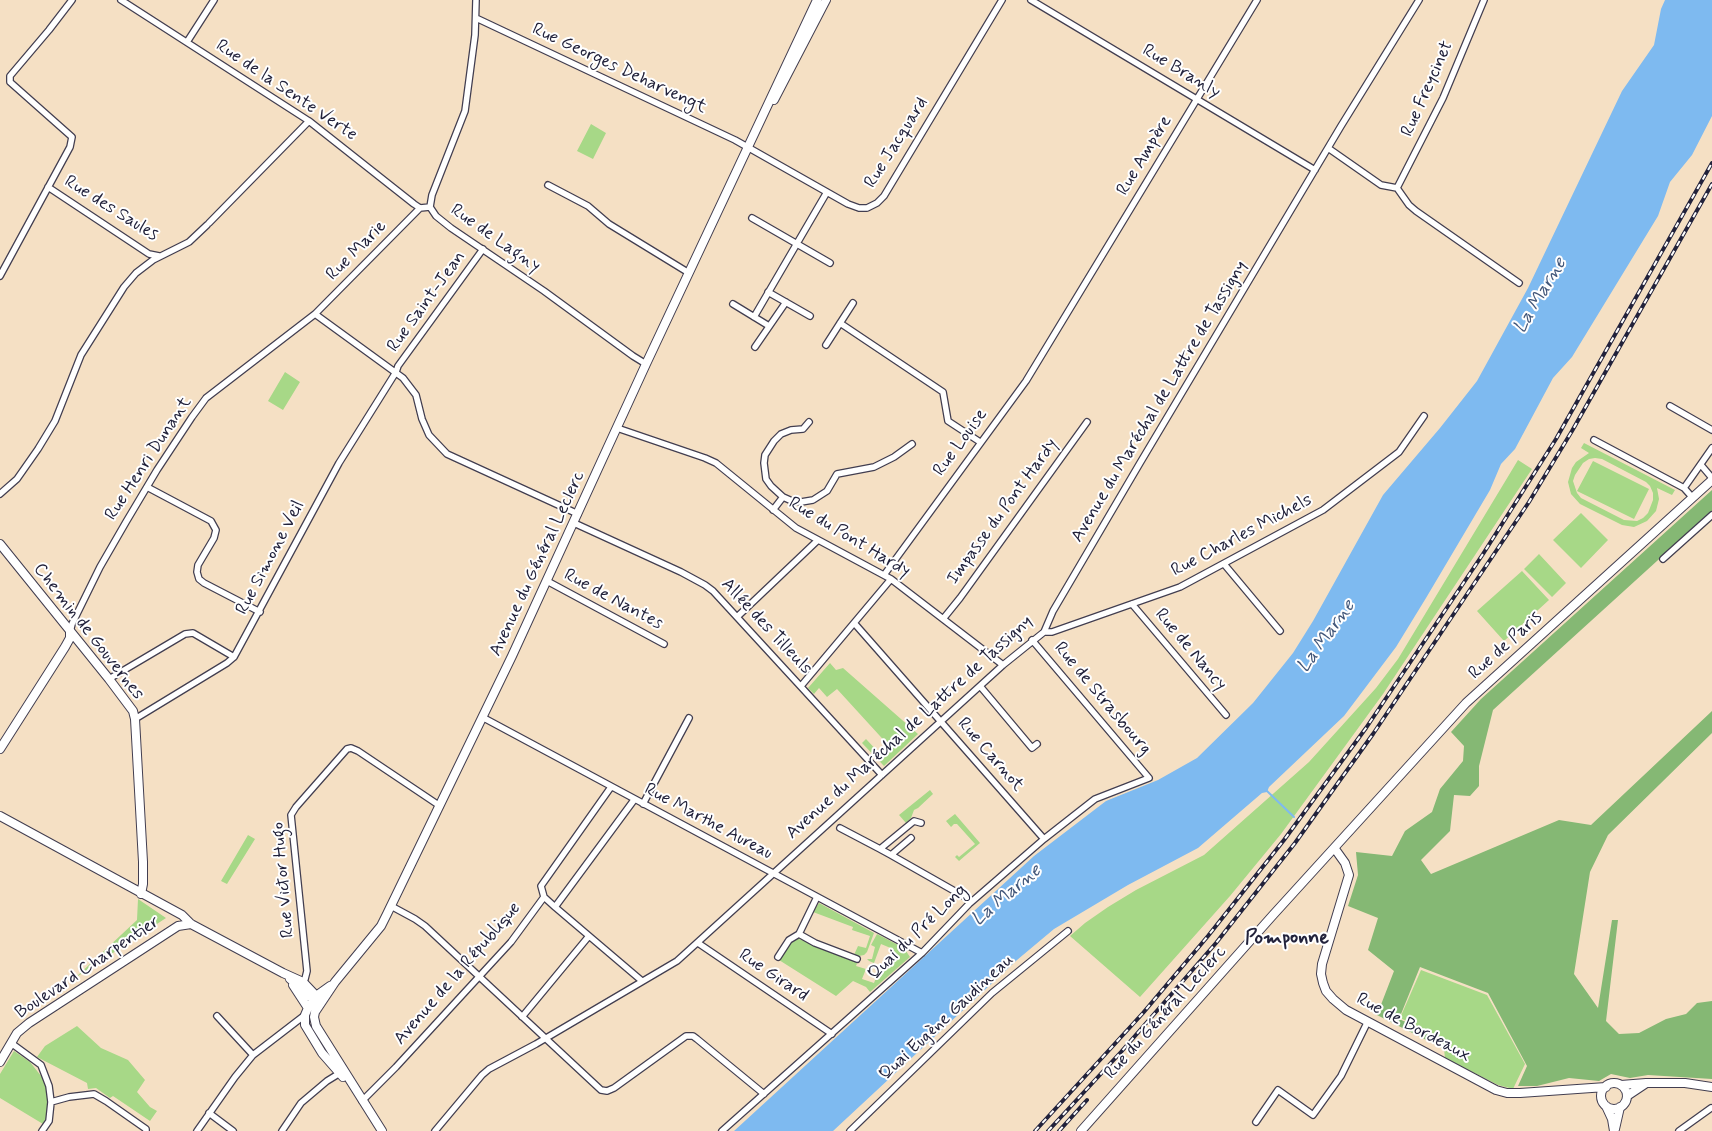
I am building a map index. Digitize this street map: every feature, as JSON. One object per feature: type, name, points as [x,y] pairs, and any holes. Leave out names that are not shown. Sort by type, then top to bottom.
[{"type":"main road","name":"Avenue du Général Leclerc","points":[[748,147],[817,0]]},
{"type":"main road","name":"Avenue du Général Leclerc","points":[[306,1012],[335,982],[381,926],[547,581],[748,147],[826,0]]},
{"type":"main road","name":"Rue de Paris","points":[[1335,849],[1466,703],[1712,479]]},
{"type":"main road","name":"Chemin de Gouvernes","points":[[1,549],[109,679],[130,707],[135,719],[143,867],[141,894]]},
{"type":"main road","points":[[0,749],[65,647],[70,638],[70,632]]},
{"type":"main road","points":[[0,816],[182,915],[191,924],[312,990],[319,999],[314,1017],[316,1026],[382,1131]]},
{"type":"main road","name":"Rue de Bordeaux","points":[[1335,849],[1345,863],[1349,875],[1322,964],[1321,974],[1326,991],[1333,999],[1346,1010],[1496,1090],[1507,1093],[1520,1093],[1606,1087]]},
{"type":"main road","name":"Rue du Général Leclerc","points":[[1081,1131],[1335,849]]},
{"type":"main road","points":[[166,908],[178,926],[191,924]]},
{"type":"main road","name":"Boulevard Charpentier","points":[[0,1062],[17,1033],[29,1023],[178,926]]},
{"type":"main road","points":[[283,973],[297,982],[306,1012],[306,1024],[311,1036],[322,1052],[354,1087]]},
{"type":"main road","points":[[1627,1096],[1646,1083]]},
{"type":"main road","points":[[1614,1131],[1612,1119],[1604,1103],[1602,1093],[1606,1087],[1612,1084],[1685,1083],[1712,1087]]},
{"type":"main road","points":[[1604,1103],[1613,1109],[1625,1103],[1627,1096],[1621,1085]]},
{"type":"main road","name":"Rue de Bordeaux","points":[[1578,1089],[1592,1094],[1604,1103]]},
{"type":"main road","points":[[1614,1131],[1620,1107]]},
{"type":"street","points":[[0,276],[70,147],[72,137],[10,82],[10,76],[72,0]]},
{"type":"street","name":"Rue de la Sente Verte","points":[[121,0],[309,121],[420,208]]},
{"type":"street","points":[[187,42],[214,0]]},
{"type":"street","name":"Rue de Lagny","points":[[476,0],[476,35],[465,111],[432,195],[430,207],[436,216],[646,364]]},
{"type":"street","name":"Rue Jacquard","points":[[748,147],[858,208],[867,208],[877,204],[884,196],[1002,0]]},
{"type":"street","name":"Rue Branly","points":[[1031,0],[1315,170]]},
{"type":"street","name":"Rue Ampère","points":[[1059,327],[1257,0]]},
{"type":"street","name":"Avenue du Maréchal de Lattre de Tassigny","points":[[436,1131],[489,1069],[677,961],[698,944],[882,774],[1003,665],[1044,632],[1053,611],[1086,554],[1328,148],[1419,0]]},
{"type":"street","name":"Rue Freycinet","points":[[1397,188],[1443,98],[1484,0]]},
{"type":"street","name":"Rue Georges Deharvengt","points":[[476,18],[748,147]]},
{"type":"street","points":[[0,494],[17,479],[55,421],[82,356],[124,287],[136,273],[159,256],[190,242],[309,121]]},
{"type":"street","points":[[1328,148],[1381,185],[1397,188],[1409,205],[1416,211],[1519,284]]},
{"type":"street","points":[[548,185],[588,206],[609,224],[689,273]]},
{"type":"street","name":"Rue des Saules","points":[[48,187],[149,254],[159,256]]},
{"type":"street","points":[[754,317],[827,192]]},
{"type":"street","points":[[420,208],[430,207]]},
{"type":"street","name":"Rue Marie","points":[[315,314],[420,208]]},
{"type":"street","points":[[752,218],[830,264]]},
{"type":"street","name":"Rue Saint-Jean","points":[[396,372],[398,366],[483,249]]},
{"type":"street","points":[[768,292],[810,316]]},
{"type":"street","points":[[755,347],[786,302]]},
{"type":"street","points":[[826,345],[853,303]]},
{"type":"street","points":[[733,304],[769,326]]},
{"type":"street","points":[[315,314],[403,378],[416,395],[422,419],[430,435],[447,454],[578,514]]},
{"type":"street","name":"Rue Henri Dunant","points":[[70,632],[100,566],[157,470],[206,398],[315,314]]},
{"type":"street","points":[[840,323],[943,392],[948,421],[980,442]]},
{"type":"street","name":"Rue Louise","points":[[884,575],[1026,381],[1059,327]]},
{"type":"street","name":"Rue Simone Veil","points":[[135,719],[227,664],[234,657],[260,612],[335,469],[396,372]]},
{"type":"street","points":[[1670,406],[1712,430]]},
{"type":"street","name":"Rue Charles Michels","points":[[1044,632],[1052,632],[1180,587],[1323,510],[1399,452],[1424,416]]},
{"type":"street","points":[[809,422],[803,429],[791,430],[781,434],[774,441],[764,463],[766,480],[783,497],[792,501],[813,500],[827,491],[837,474],[874,467],[894,457],[912,444]]},
{"type":"street","name":"Impasse du Pont Hardy","points":[[943,619],[1087,422]]},
{"type":"street","name":"Rue du Pont Hardy","points":[[617,428],[716,463],[796,528],[891,579],[1003,665]]},
{"type":"street","points":[[1594,440],[1684,488],[1692,497]]},
{"type":"street","points":[[1684,488],[1712,448]]},
{"type":"street","points":[[1701,465],[1712,479]]},
{"type":"street","points":[[147,487],[211,521],[216,530],[214,538],[198,565],[199,579],[260,612]]},
{"type":"street","points":[[773,510],[783,497]]},
{"type":"street","points":[[1663,559],[1712,515]]},
{"type":"street","name":"Allée des Tilleuls","points":[[574,523],[696,579],[713,591],[882,774]]},
{"type":"street","points":[[737,617],[818,540]]},
{"type":"street","points":[[1224,564],[1280,631]]},
{"type":"street","points":[[801,686],[891,579]]},
{"type":"street","name":"Rue de Nantes","points":[[547,581],[664,644]]},
{"type":"street","name":"Rue de Nancy","points":[[1132,604],[1226,715]]},
{"type":"street","name":"Rue Carnot","points":[[855,624],[1044,838]]},
{"type":"street","points":[[109,679],[185,634],[193,633],[234,657]]},
{"type":"street","name":"Rue de Strasbourg","points":[[1032,640],[1149,778]]},
{"type":"street","points":[[980,686],[1032,748],[1037,744]]},
{"type":"street","name":"Rue Marthe Aureau","points":[[482,717],[922,953]]},
{"type":"street","points":[[643,804],[689,718]]},
{"type":"street","name":"Rue Victor Hugo","points":[[297,982],[306,979],[306,957],[291,815],[296,807],[347,749],[351,748],[440,806]]},
{"type":"street","name":"Quai du Pré Long","points":[[722,1131],[922,953],[972,901],[1044,838],[1094,799],[1149,778]]},
{"type":"street","name":"Avenue de la République","points":[[362,1100],[396,1067],[511,942],[544,897],[540,886],[543,881],[611,787]]},
{"type":"street","points":[[555,907],[634,800]]},
{"type":"street","points":[[880,849],[914,821],[921,823]]},
{"type":"street","points":[[840,828],[972,901]]},
{"type":"street","points":[[891,855],[911,838]]},
{"type":"street","points":[[544,897],[642,981]]},
{"type":"street","points":[[778,957],[789,940],[799,934],[817,897]]},
{"type":"street","points":[[391,906],[425,926],[601,1090],[608,1091],[614,1088],[686,1036],[693,1036],[764,1094]]},
{"type":"street","name":"Quai Eugène Gaudineau","points":[[850,1131],[985,1000],[1068,931]]},
{"type":"street","points":[[799,934],[815,944],[857,960]]},
{"type":"street","points":[[522,1017],[590,936]]},
{"type":"street","name":"Rue Girard","points":[[698,944],[832,1034]]},
{"type":"street","points":[[197,1131],[253,1056],[306,1012]]},
{"type":"street","points":[[217,1016],[253,1056]]},
{"type":"street","points":[[1256,1122],[1278,1090],[1313,1115],[1341,1076],[1368,1021]]},
{"type":"street","points":[[11,1043],[41,1065],[49,1086],[51,1102],[49,1121],[42,1131]]},
{"type":"street","points":[[282,1131],[301,1103],[327,1081],[340,1073]]},
{"type":"street","points":[[51,1102],[69,1097],[94,1094],[106,1100],[146,1131]]},
{"type":"street","points":[[1679,1131],[1711,1108]]},
{"type":"street","points":[[209,1113],[233,1131]]},
{"type":"green space","points":[[591,124],[606,133],[593,159],[577,151]]},
{"type":"green space","points":[[285,372],[300,382],[283,410],[268,401]]},
{"type":"green space","points":[[1584,443],[1675,490],[1672,495],[1657,488],[1659,499],[1656,511],[1647,521],[1634,527],[1622,525],[1580,504],[1571,494],[1568,482],[1572,468],[1576,462],[1589,453],[1581,448]],"holes":[[[1589,459],[1602,459],[1646,482],[1650,486],[1653,500],[1648,513],[1643,518],[1637,521],[1624,520],[1581,498],[1577,493],[1573,481],[1583,463]]]},
{"type":"green space","points":[[1518,460],[1532,469],[1383,694],[1281,834],[1230,896],[1140,997],[1070,936],[1085,923],[1136,890],[1204,855],[1309,762],[1376,688],[1398,659]]},
{"type":"green space","points":[[1593,461],[1649,489],[1634,519],[1577,491]]},
{"type":"green space","points":[[1712,490],[1712,511],[1493,710],[1479,766],[1479,786],[1470,796],[1454,795],[1450,831],[1421,860],[1431,874],[1559,820],[1591,825],[1712,711],[1712,733],[1608,835],[1590,872],[1574,974],[1598,1008],[1612,920],[1618,920],[1606,1021],[1619,1034],[1639,1033],[1666,1019],[1686,1014],[1697,1003],[1712,1001],[1712,1079],[1648,1075],[1630,1078],[1611,1074],[1599,1081],[1569,1078],[1537,1086],[1518,1086],[1527,1066],[1488,993],[1420,967],[1399,1019],[1447,1040],[1444,1049],[1377,1015],[1394,971],[1368,950],[1378,918],[1348,906],[1358,875],[1356,852],[1392,856],[1405,831],[1432,812],[1440,789],[1463,761],[1464,746],[1451,732],[1481,699]]},
{"type":"green space","points":[[1581,513],[1608,540],[1581,568],[1553,540]]},
{"type":"green space","points":[[1539,554],[1566,583],[1552,597],[1524,569]]},
{"type":"green space","points":[[1522,571],[1549,600],[1504,641],[1477,611]]},
{"type":"green space","points":[[830,663],[836,670],[843,668],[918,734],[884,766],[862,743],[866,739],[881,755],[890,747],[837,689],[827,697],[819,688],[814,694],[808,688]]},
{"type":"green space","points":[[930,790],[933,794],[914,810],[911,818],[906,823],[899,815]]},
{"type":"green space","points":[[955,814],[980,843],[959,861],[955,857],[957,855],[959,857],[975,844],[957,824],[951,827],[946,821]]},
{"type":"green space","points":[[248,835],[255,839],[227,884],[221,881]]},
{"type":"green space","points":[[138,899],[166,918],[75,978],[137,920]]},
{"type":"green space","points":[[819,903],[874,933],[864,955],[854,955],[858,946],[866,948],[870,936],[852,930],[853,927],[813,912]]},
{"type":"green space","points":[[877,934],[904,948],[910,957],[870,992],[866,987],[853,981],[836,996],[779,960],[790,941],[794,938],[799,939],[858,961],[856,966],[866,969],[862,979],[874,983],[881,965],[887,967],[893,949],[881,944],[874,963],[869,961],[867,959],[872,959],[875,947],[871,945]]},
{"type":"green space","points":[[1421,970],[1487,995],[1525,1064],[1513,1089],[1498,1085],[1445,1058],[1444,1049],[1447,1040],[1400,1018]]},
{"type":"green space","points":[[77,1026],[101,1048],[128,1060],[145,1080],[137,1092],[150,1107],[157,1111],[150,1121],[113,1096],[110,1098],[96,1088],[88,1089],[87,1083],[37,1057],[45,1046]]},
{"type":"green space","points":[[14,1051],[30,1062],[45,1081],[49,1097],[47,1117],[43,1124],[0,1098],[0,1074]]},
{"type":"water","name":"La Marne","points":[[1665,0],[1712,0],[1712,116],[1692,155],[1670,182],[1658,216],[1572,357],[1553,378],[1515,449],[1501,464],[1490,490],[1396,647],[1344,716],[1269,787],[1267,792],[1262,793],[1198,848],[1128,885],[1054,929],[1017,960],[833,1131],[734,1131],[1034,856],[1106,801],[1158,780],[1197,758],[1253,703],[1293,653],[1313,621],[1383,495],[1477,381],[1528,288],[1622,91],[1654,45],[1661,9]]},
{"type":"waterway","points":[[1267,791],[1294,817]]},
{"type":"railway","points":[[1035,1131],[1143,1013],[1208,936],[1284,840],[1366,728],[1483,554],[1556,439],[1712,163]]},
{"type":"railway","points":[[1048,1131],[1121,1052],[1216,943],[1295,843],[1373,734],[1529,502],[1572,431],[1712,184]]},
{"type":"railway","points":[[1059,1131],[1087,1100]]},
{"type":"district","name":"Pomponne","points":[[1287,939]]}]
